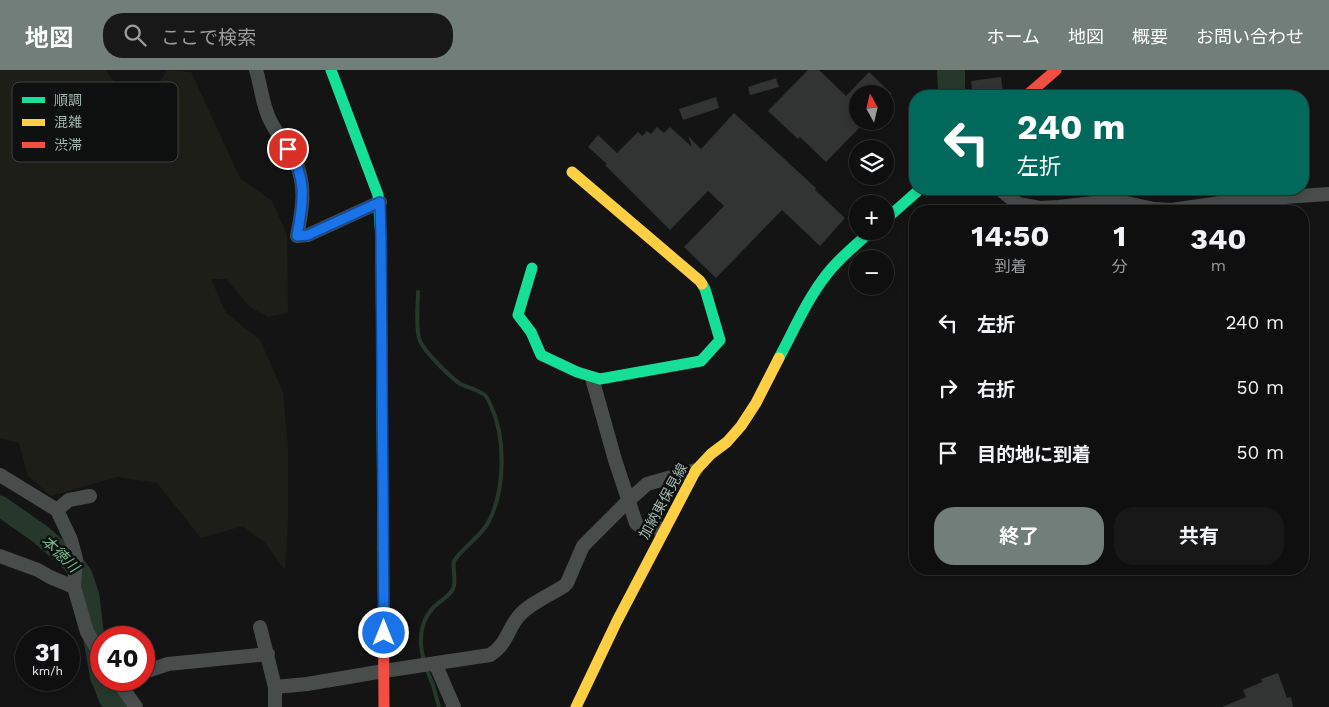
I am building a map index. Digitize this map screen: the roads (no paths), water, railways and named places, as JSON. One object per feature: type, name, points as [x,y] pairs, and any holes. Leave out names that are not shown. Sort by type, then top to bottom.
[{"type":"street","points":[[256,70],[260,81],[264,106],[280,138],[295,160],[301,175],[303,202],[297,236],[308,235],[380,202]]},
{"type":"street","points":[[331,70],[380,202],[384,707]]},
{"type":"street","points":[[1033,90],[1056,70]]},
{"type":"street","points":[[532,268],[518,315],[531,332],[541,355],[592,378],[600,379],[701,361],[720,340],[705,289],[700,281],[572,172]]},
{"type":"street","points":[[1206,205],[1241,200],[1329,194]]},
{"type":"street","points":[[894,212],[913,195]]},
{"type":"street","points":[[1007,195],[1018,204],[1024,205]]},
{"type":"street","points":[[1076,205],[1103,202],[1122,202],[1136,205]]},
{"type":"street","name":"加納東保見線","points":[[576,707],[617,621],[696,470],[711,454],[727,442],[741,426],[756,403],[806,306],[826,274],[862,240]]},
{"type":"street","points":[[592,378],[636,523],[641,527],[664,529]]},
{"type":"street","points":[[275,687],[307,684],[490,655],[501,646],[522,612],[567,583],[583,546],[628,501],[647,484],[696,470]]},
{"type":"street","points":[[0,475],[57,510],[72,540],[76,559],[74,582],[87,632],[90,637]]},
{"type":"street","points":[[57,510],[69,500],[90,496]]},
{"type":"street","points":[[0,556],[38,570],[50,577],[74,582]]},
{"type":"street","points":[[260,627],[275,687],[275,707]]},
{"type":"street","points":[[155,668],[168,664],[268,654]]},
{"type":"street","points":[[435,663],[454,707]]},
{"type":"street","points":[[128,691],[136,707]]},
{"type":"waterway","points":[[418,292],[417,324],[420,341],[432,357],[455,380],[486,396],[496,419],[502,464],[498,494],[489,521],[482,532],[454,561],[455,582],[453,589],[433,608],[425,620],[421,633],[424,661]]},
{"type":"waterway","name":"本徳川","points":[[0,506],[40,534],[72,562],[82,575],[89,596],[92,626]]},
{"type":"waterway","points":[[426,668],[439,707]]},
{"type":"waterway","name":"本徳川","points":[[106,691],[109,698],[117,707]]}]
